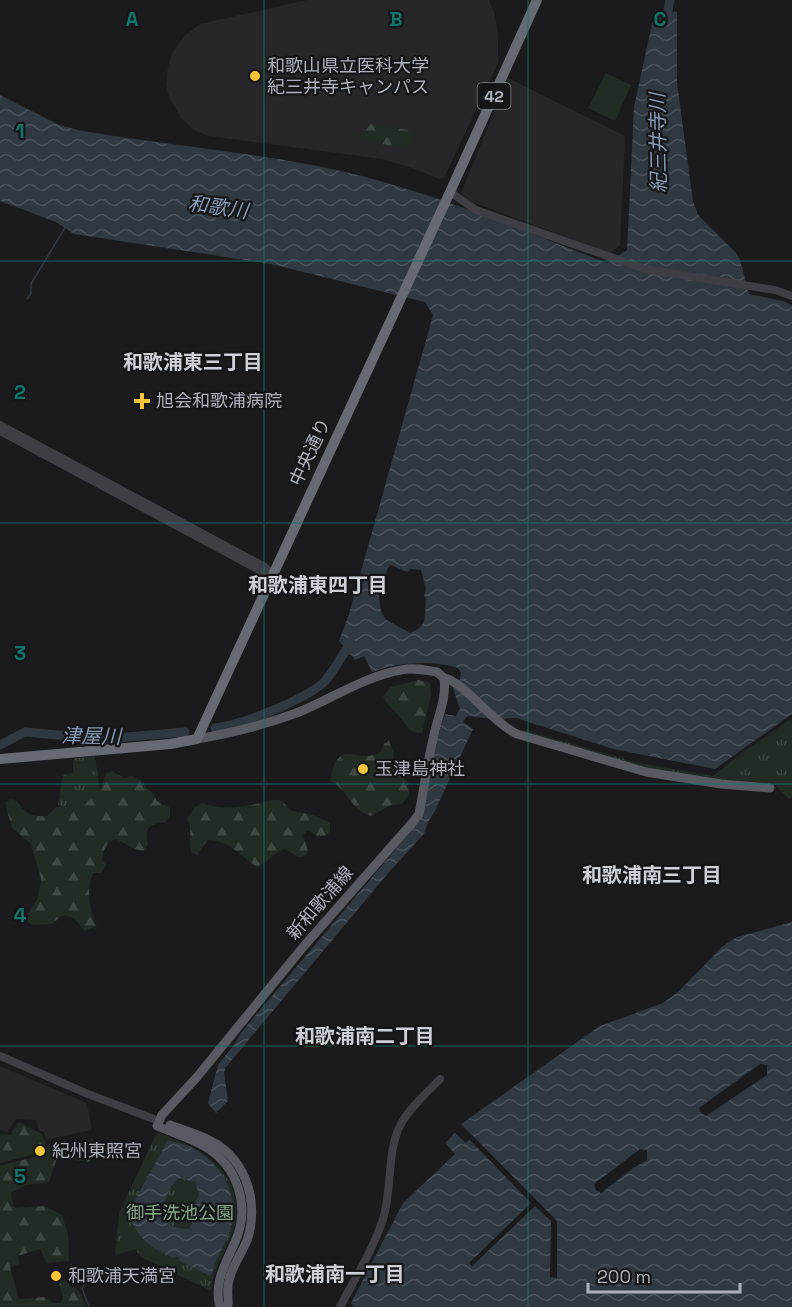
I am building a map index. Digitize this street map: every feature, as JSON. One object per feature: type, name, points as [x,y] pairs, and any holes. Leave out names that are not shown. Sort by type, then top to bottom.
[{"type":"highway","name":"中央通り","points":[[196,739],[449,196],[537,0]]},
{"type":"highway","points":[[0,759],[170,744],[196,739]]},
{"type":"main road","points":[[196,739],[232,734],[267,724],[320,703],[380,675],[401,669],[437,672],[456,683],[500,724],[517,734],[630,768],[721,784],[770,788]]},
{"type":"main road","name":"新和歌浦線","points":[[158,1124],[162,1115],[197,1077],[304,946],[413,822],[418,814],[432,740],[441,712],[445,690],[444,678]]},
{"type":"main road","points":[[158,1124],[205,1146],[229,1169],[239,1191],[242,1220],[218,1286],[220,1307]]},
{"type":"main road","points":[[158,1124],[210,1140],[236,1162],[249,1187],[252,1221],[245,1245],[229,1277],[228,1307]]},
{"type":"street","points":[[449,196],[471,208],[608,258],[645,269],[757,287],[792,296]]},
{"type":"street","points":[[0,425],[265,567],[272,574]]},
{"type":"street","points":[[0,431],[263,572],[272,574]]},
{"type":"street","points":[[0,1056],[158,1124]]},
{"type":"street","points":[[340,1307],[375,1241],[383,1220],[394,1146],[401,1124],[440,1079]]},
{"type":"shaded area","points":[[307,0],[489,0],[495,15],[498,33],[498,63],[444,178],[440,179],[382,159],[208,136],[194,130],[181,118],[170,99],[166,85],[172,53],[184,36],[200,24]]},
{"type":"shaded area","points":[[508,78],[625,136],[620,246],[610,253],[469,201],[461,193]]},
{"type":"shaded area","points":[[0,1066],[87,1103],[92,1130],[46,1140],[36,1120],[16,1119],[7,1132],[0,1130]]},
{"type":"green space","points":[[606,73],[631,85],[615,121],[588,108]]},
{"type":"green space","points":[[371,124],[408,130],[412,136],[412,143],[406,148],[363,141],[361,136]]},
{"type":"green space","points":[[419,680],[430,683],[431,695],[422,733],[414,732],[409,728],[383,697],[391,687]]},
{"type":"green space","points":[[792,718],[792,797],[789,799],[775,785],[768,783],[713,781],[646,768],[524,733],[525,730],[634,762],[713,776]]},
{"type":"green space","points":[[389,741],[393,751],[394,768],[408,782],[409,794],[402,804],[391,805],[371,816],[358,809],[341,789],[330,781],[338,759],[350,754],[373,755],[381,752],[384,744]]},
{"type":"green space","points":[[95,756],[100,793],[83,805],[70,810],[58,805],[63,775],[73,773],[73,759]]},
{"type":"green space","points":[[112,771],[124,778],[132,776],[141,780],[157,801],[170,808],[170,815],[166,822],[155,824],[147,830],[148,845],[143,851],[116,839],[106,846],[102,859],[106,865],[101,873],[94,873],[89,892],[92,914],[97,926],[85,931],[74,918],[64,915],[51,924],[32,925],[27,921],[27,915],[38,898],[41,879],[31,844],[12,828],[5,803],[10,799],[17,801],[29,814],[47,816],[56,807],[67,807],[101,788],[106,774]]},
{"type":"green space","points":[[281,800],[292,811],[313,815],[330,823],[330,831],[327,835],[318,837],[308,830],[303,835],[308,851],[305,856],[298,857],[285,849],[257,867],[229,846],[216,841],[208,840],[198,855],[192,853],[187,819],[194,808],[202,803],[228,808]]},
{"type":"green space","points":[[18,1123],[42,1134],[46,1143],[38,1147],[39,1153],[0,1163],[0,1134],[10,1135]]},
{"type":"green space","name":"御手洗池公園","points":[[157,1132],[211,1159],[227,1177],[234,1194],[235,1225],[217,1267],[211,1291],[141,1257],[135,1249],[115,1255],[119,1213]]},
{"type":"green space","points":[[92,1139],[96,1144],[96,1154],[89,1162],[57,1158],[49,1182],[26,1185],[11,1193],[15,1208],[45,1206],[62,1215],[68,1234],[69,1261],[47,1263],[40,1249],[18,1256],[19,1264],[10,1267],[19,1299],[45,1297],[54,1303],[60,1303],[63,1297],[59,1284],[65,1278],[70,1286],[81,1294],[86,1307],[0,1307],[0,1166],[42,1155],[41,1149]]},
{"type":"water","name":"和歌川","points":[[655,10],[677,12],[677,83],[693,201],[698,215],[736,253],[749,294],[792,305],[792,714],[715,769],[613,749],[516,718],[503,720],[467,716],[463,722],[473,729],[424,834],[389,872],[226,1067],[224,1072],[228,1101],[216,1113],[208,1103],[218,1065],[240,1034],[421,819],[433,751],[445,714],[456,716],[460,709],[453,689],[460,680],[461,673],[458,668],[448,665],[415,663],[372,672],[364,656],[355,660],[339,641],[349,614],[433,315],[425,302],[271,264],[74,234],[56,222],[0,201],[0,95],[59,125],[83,131],[258,156],[362,176],[455,205],[607,263],[627,250],[634,107]],"holes":[[[389,566],[407,572],[410,569],[421,570],[426,589],[423,623],[410,633],[385,619],[381,611],[378,591]]]},
{"type":"water","points":[[792,922],[792,1307],[354,1307],[351,1303],[403,1203],[455,1154],[445,1143],[455,1133],[466,1143],[473,1136],[461,1124],[600,1026],[663,1003],[678,992],[723,946],[737,937]]},
{"type":"water","name":"御手洗池公園","points":[[168,1140],[187,1145],[200,1153],[219,1170],[226,1181],[233,1205],[230,1231],[212,1274],[208,1275],[180,1261],[178,1257],[173,1258],[147,1242],[135,1228],[130,1217],[130,1209]],"holes":[[[181,1178],[195,1182],[199,1195],[193,1207],[192,1224],[189,1229],[171,1225],[162,1214],[171,1188]]]},
{"type":"pier","points":[[760,1064],[767,1065],[767,1075],[706,1116],[701,1113],[699,1108]]},
{"type":"pier","points":[[471,1134],[557,1221],[557,1278],[550,1277],[551,1221],[535,1206],[472,1266],[469,1263],[531,1203],[469,1139]]},
{"type":"pier","points":[[640,1149],[647,1150],[647,1160],[601,1193],[596,1190],[594,1184]]},
{"type":"waterway","name":"紀三井寺川","points":[[666,21],[670,0]]},
{"type":"waterway","points":[[27,299],[31,293],[31,284],[66,226]]},
{"type":"waterway","name":"津屋川","points":[[215,728],[241,722],[271,711],[312,691],[330,675],[351,642]]},
{"type":"waterway","name":"津屋川","points":[[0,745],[25,732],[104,739],[185,732]]},
{"type":"waterway","points":[[89,1307],[82,1288],[89,1281],[110,1272]]},
{"type":"place","name":"和歌山県立医科大学 紀三井寺キャンパス","points":[[255,76]]},
{"type":"place","name":"旭会和歌浦病院","points":[[142,401]]},
{"type":"place","name":"玉津島神社","points":[[363,769]]},
{"type":"place","name":"紀州東照宮","points":[[40,1151]]},
{"type":"place","name":"和歌浦天満宮","points":[[56,1276]]},
{"type":"district","name":"和歌浦東三丁目","points":[[193,362]]},
{"type":"district","name":"和歌浦東四丁目","points":[[318,585]]},
{"type":"district","name":"和歌浦南三丁目","points":[[652,875]]},
{"type":"district","name":"和歌浦南二丁目","points":[[365,1036]]},
{"type":"district","name":"和歌浦南一丁目","points":[[335,1274]]}]
